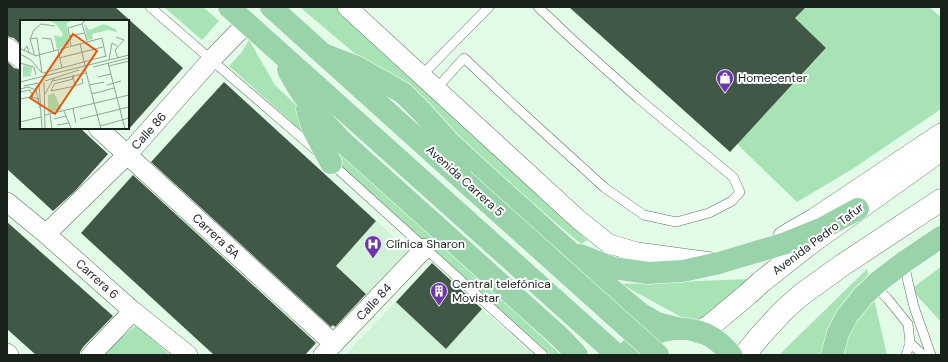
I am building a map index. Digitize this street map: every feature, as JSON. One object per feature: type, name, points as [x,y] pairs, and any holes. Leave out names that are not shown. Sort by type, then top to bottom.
[{"type":"main road","points":[[229,7],[617,355]]},
{"type":"main road","name":"Avenida Carrera 5","points":[[271,7],[658,355]]},
{"type":"main road","points":[[279,53],[307,102],[344,143],[578,355]]},
{"type":"main road","points":[[323,54],[357,67],[403,93],[455,148],[550,235],[640,313],[657,323],[690,330],[712,338],[724,346],[731,355]]},
{"type":"main road","points":[[303,95],[313,129],[332,163]]},
{"type":"main road","name":"Avenida Pedro Tafur","points":[[690,330],[712,325],[761,282],[812,242],[941,150]]},
{"type":"main road","points":[[746,355],[760,336],[783,311],[801,295],[841,266],[941,200]]},
{"type":"main road","points":[[550,235],[580,255],[613,268],[648,273],[683,271],[719,263],[786,243],[817,230],[858,209]]},
{"type":"main road","points":[[832,355],[838,333],[847,316],[863,296],[873,286],[904,262],[941,237]]},
{"type":"main road","points":[[626,355],[634,346],[648,336],[664,330],[690,330]]},
{"type":"street","points":[[347,7],[579,220],[609,244],[637,252],[719,263]]},
{"type":"street","name":"Calle 86","points":[[46,234],[128,154],[211,60],[247,23]]},
{"type":"street","points":[[7,47],[20,58]]},
{"type":"street","name":"Carrera 5A","points":[[99,129],[128,154],[329,349]]},
{"type":"street","name":"Avenida Pedro Tafur","points":[[747,255],[814,218],[941,133]]},
{"type":"street","name":"Carrera 6","points":[[7,202],[46,234],[133,311],[188,355]]},
{"type":"street","name":"Calle 84","points":[[329,349],[425,248]]},
{"type":"street","points":[[90,355],[133,311]]},
{"type":"lane","points":[[150,7],[332,163],[543,355]]},
{"type":"lane","points":[[421,76],[488,7]]},
{"type":"lane","points":[[436,89],[464,58],[606,188],[644,215],[676,222],[709,213],[732,201],[740,192],[733,177],[639,99],[538,7]]},
{"type":"lane","points":[[904,262],[914,307],[931,355]]},
{"type":"lane","points":[[873,286],[887,298],[908,324],[910,343],[906,355]]},
{"type":"lane","points":[[910,343],[923,355]]},
{"type":"shaded area","name":"Clínica Sharon","points":[[376,221],[411,253],[370,297],[336,266]]},
{"type":"shaded area","points":[[432,263],[482,309],[533,355],[345,355]]},
{"type":"green space","points":[[164,7],[203,7],[219,21],[202,40]]},
{"type":"green space","points":[[303,7],[339,7],[587,240],[581,244],[302,9]]},
{"type":"green space","points":[[806,7],[929,7],[941,17],[941,109],[854,168],[797,202],[737,144],[826,49],[795,18]]},
{"type":"green space","points":[[249,40],[275,85],[561,355],[551,355],[229,66],[241,53]]},
{"type":"green space","points":[[941,267],[941,322],[911,289]]},
{"type":"green space","points":[[867,269],[887,355],[779,355]]},
{"type":"green space","points":[[751,279],[694,324],[621,284]]},
{"type":"green space","points":[[136,325],[170,355],[102,355]]},
{"type":"building","points":[[7,7],[115,7],[183,68],[129,129],[129,20],[20,20],[20,44],[14,38],[7,36]]},
{"type":"building","name":"Homecenter","points":[[569,7],[806,7],[795,18],[826,48],[730,152]]},
{"type":"building","points":[[7,61],[14,68],[20,70],[20,129],[81,129],[108,154],[75,191],[53,211],[7,169]]},
{"type":"building","points":[[224,82],[376,221],[336,266],[366,294],[335,327],[333,325],[331,327],[151,162]]},
{"type":"building","points":[[133,175],[316,343],[305,355],[214,355],[81,233]]},
{"type":"building","points":[[7,222],[113,316],[83,347],[80,355],[36,355],[7,329]]},
{"type":"building","name":"Central telefónica Movistar","points":[[432,263],[482,309],[446,349],[396,302]]},
{"type":"place","name":"Homecenter","points":[[725,93]]},
{"type":"place","name":"Clínica Sharon","points":[[373,259]]},
{"type":"place","name":"Central telefónica Movistar","points":[[439,306]]}]
